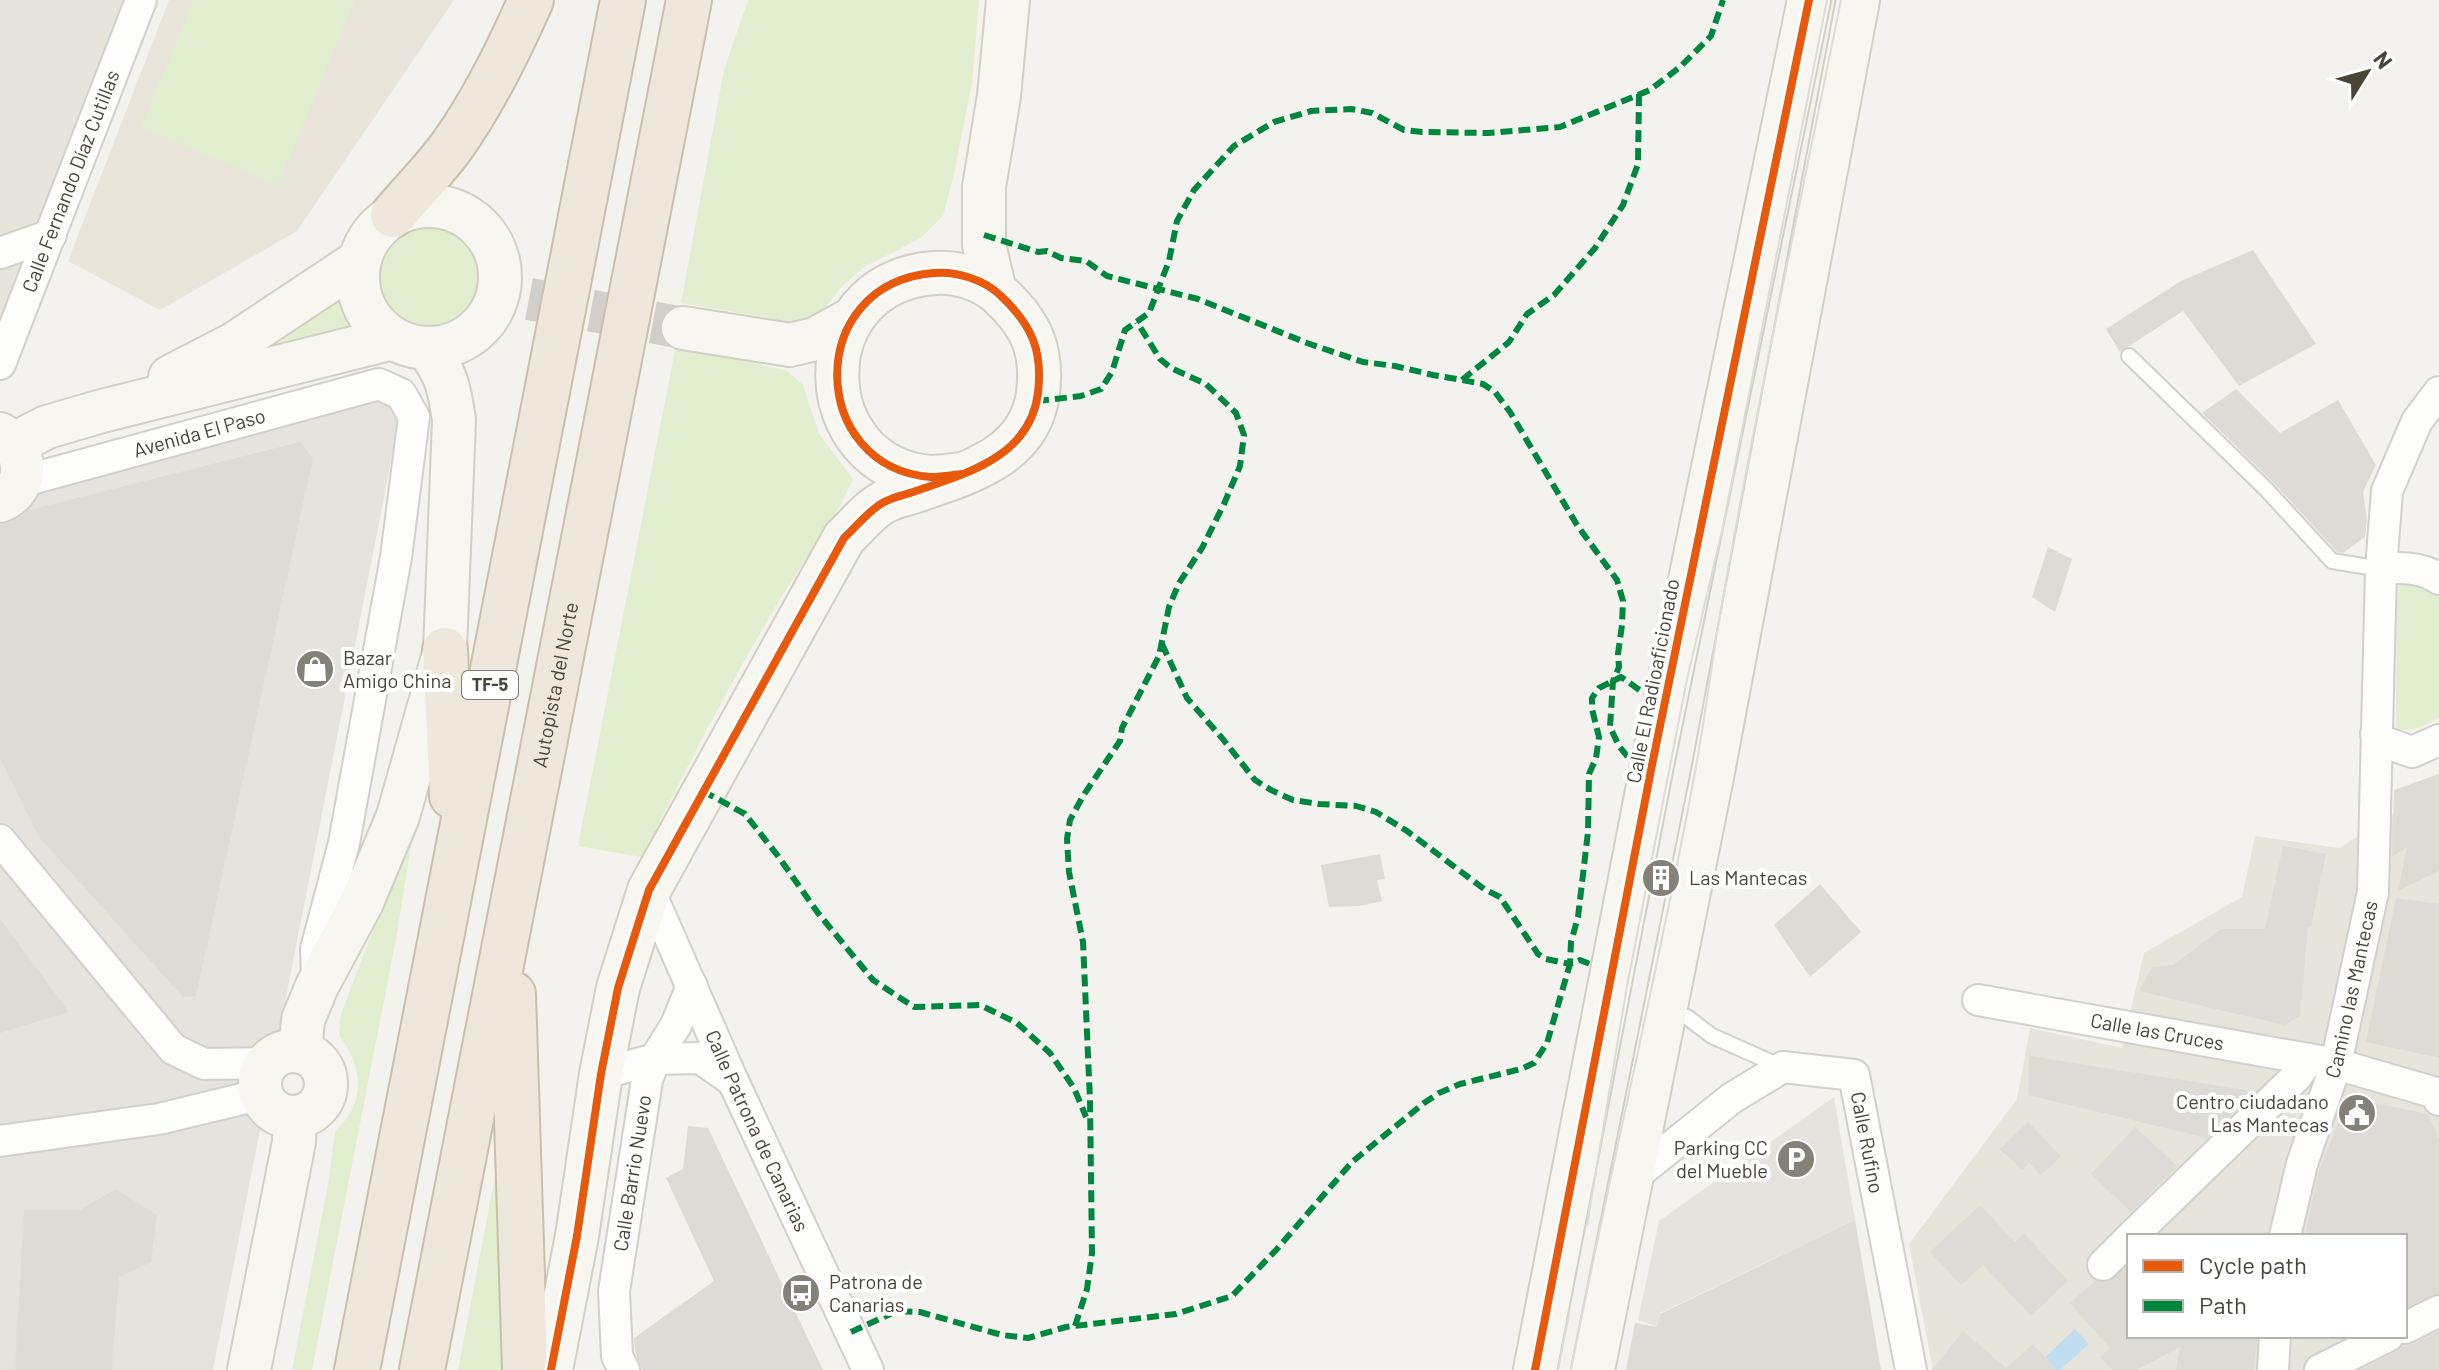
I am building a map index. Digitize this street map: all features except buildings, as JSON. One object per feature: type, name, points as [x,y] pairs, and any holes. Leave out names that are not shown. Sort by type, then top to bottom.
[{"type":"highway","points":[[393,215],[452,146],[475,111],[509,50],[531,0]]},
{"type":"highway","name":"TF-5","points":[[357,1370],[623,0]]},
{"type":"highway","name":"Autopista del Norte","points":[[422,1370],[689,0]]},
{"type":"highway","points":[[666,119],[720,0]]},
{"type":"highway","points":[[445,650],[455,863]]},
{"type":"highway","points":[[510,920],[525,1370]]},
{"type":"street","name":"Calle Fernando Díaz Cutillas","points":[[0,364],[141,0]]},
{"type":"street","points":[[995,291],[984,245],[984,187],[999,96],[1008,0]]},
{"type":"street","name":"Calle El Radioaficionado","points":[[1535,1370],[1652,765],[1809,0]]},
{"type":"street","points":[[1593,1370],[1715,761],[1858,0]]},
{"type":"street","points":[[921,274],[957,238],[984,187]]},
{"type":"street","points":[[249,1370],[294,1142],[281,1081],[317,986],[362,902],[398,816],[445,650],[454,420],[449,391],[442,368],[410,343],[375,323],[364,305],[358,283],[359,261],[366,243],[378,227],[393,215],[426,206],[460,212],[478,225],[492,244],[514,294],[493,309],[466,338],[447,346],[410,343]]},
{"type":"street","points":[[0,253],[51,235]]},
{"type":"street","name":"Avenida El Paso","points":[[102,411],[234,344],[359,261]]},
{"type":"street","points":[[551,1370],[577,1236],[601,1074],[618,988],[649,890],[844,538],[883,502],[962,474],[987,464],[1010,448],[1027,426],[1037,401],[1040,375],[1033,340],[1019,313],[995,291],[959,275],[921,274],[881,290],[852,319],[838,353],[840,403],[861,441],[880,458],[902,470],[931,477],[962,474]]},
{"type":"street","points":[[683,328],[790,345],[815,339],[852,319]]},
{"type":"street","name":"Avenida El Paso","points":[[9,465],[47,427],[102,411],[410,343]]},
{"type":"street","points":[[790,345],[813,361],[837,386]]},
{"type":"street","name":"Avenida El Paso","points":[[9,465],[379,384],[401,394],[414,417],[396,557],[344,843],[316,949],[317,986]]},
{"type":"street","name":"Camino las Mantecas","points":[[2285,1234],[2322,1062],[2373,892],[2381,569],[2387,491],[2417,421],[2439,392]]},
{"type":"street","points":[[2381,569],[2436,567]]},
{"type":"street","points":[[2376,734],[2384,742],[2426,746]]},
{"type":"street","points":[[2375,782],[2390,766],[2426,746]]},
{"type":"street","points":[[0,840],[173,1049],[204,1064],[281,1081]]},
{"type":"street","name":"Calle Patrona de Canarias","points":[[649,890],[733,1081],[868,1370]]},
{"type":"street","name":"Calle Barrio Nuevo","points":[[624,1370],[617,1356],[614,1291],[647,1080],[655,1059],[676,1025],[692,986]]},
{"type":"street","name":"Calle las Cruces","points":[[1978,1000],[2322,1062],[2438,1095]]},
{"type":"street","points":[[601,1074],[655,1059],[700,1058],[733,1081]]},
{"type":"street","points":[[2134,1234],[2296,1077],[2322,1062]]},
{"type":"street","points":[[1632,1178],[1732,1098],[1783,1067]]},
{"type":"street","name":"Calle Rufino","points":[[1783,1067],[1854,1075],[1911,1370]]},
{"type":"street","points":[[0,1141],[159,1119],[281,1081]]},
{"type":"street","points":[[2103,1265],[2127,1241]]},
{"type":"street","points":[[2407,1327],[2439,1311]]},
{"type":"street","points":[[2273,1370],[2275,1338]]},
{"type":"street","points":[[2320,1370],[2384,1338]]},
{"type":"lane","points":[[2129,356],[2266,489],[2332,561],[2381,569]]},
{"type":"lane","points":[[1687,1017],[1712,1036],[1783,1067]]},
{"type":"shaded area","points":[[0,0],[127,0],[0,382]]},
{"type":"shaded area","points":[[169,0],[454,0],[297,231],[160,310],[68,261]]},
{"type":"shaded area","points":[[405,390],[213,1370],[0,1370],[0,490]]},
{"type":"shaded area","points":[[2439,786],[2439,1370],[1933,1370],[1909,1244],[2017,1099],[2030,1028],[2122,1048],[2144,953],[2242,897],[2255,836],[2339,848]]},
{"type":"shaded area","name":"Parking CC del Mueble","points":[[1834,1097],[1855,1220],[1660,1313],[1657,1327],[1638,1320],[1659,1221]]},
{"type":"green space","points":[[194,0],[355,0],[278,185],[141,127]]},
{"type":"green space","points":[[748,0],[979,0],[972,83],[943,216],[921,238],[864,267],[842,286],[814,318],[794,328],[766,317],[681,303],[724,70]]},
{"type":"green space","points":[[429,221],[450,226],[468,237],[479,255],[484,276],[479,297],[468,315],[450,326],[429,331],[408,326],[390,315],[379,297],[374,276],[379,255],[390,237],[408,226]]},
{"type":"green space","points":[[344,292],[361,327],[243,356]]},
{"type":"green space","points":[[676,345],[787,371],[803,385],[819,434],[853,479],[743,663],[642,857],[578,846]]},
{"type":"green space","points":[[2401,584],[2421,586],[2439,595],[2439,717],[2408,730],[2396,729],[2397,591]]},
{"type":"green space","points":[[415,821],[396,939],[312,1370],[292,1370],[329,1179],[335,1131],[345,1120],[357,1097],[357,1072],[339,1035],[341,1014]]},
{"type":"green space","points":[[498,1161],[506,1309],[503,1370],[458,1370]]},
{"type":"water","points":[[2075,1329],[2089,1344],[2060,1370],[2056,1370],[2045,1357]]},
{"type":"tunnel","points":[[529,299],[683,328]]},
{"type":"tram line","points":[[1587,1225],[1627,986],[1687,679],[1722,531],[1827,0]]},
{"type":"tram line","points":[[1571,1370],[1681,847],[1746,470],[1841,0]]},
{"type":"tram line","points":[[1558,1370],[1569,1315]]},
{"type":"marked path","points":[[1037,401],[1081,396],[1101,389],[1112,372],[1125,330],[1149,313],[1169,261],[1177,221],[1194,190],[1234,146],[1274,122],[1311,111],[1351,109],[1372,113],[1404,130],[1422,132],[1488,133],[1560,127],[1650,90],[1680,67],[1711,36],[1723,0]]},
{"type":"marked path","points":[[1462,380],[1509,342],[1527,314],[1554,295],[1595,248],[1623,205],[1638,164],[1639,94]]},
{"type":"marked path","points":[[984,235],[1038,252],[1047,251],[1061,258],[1086,261],[1107,276],[1198,299],[1363,362],[1483,384],[1495,392],[1577,525],[1617,580],[1623,601],[1622,625],[1610,727],[1631,761]]},
{"type":"marked path","points":[[1075,1326],[1087,1289],[1092,1253],[1090,1100],[1083,942],[1069,872],[1067,839],[1070,820],[1120,741],[1122,728],[1159,656],[1169,607],[1179,583],[1202,548],[1224,504],[1240,466],[1244,435],[1236,413],[1206,384],[1171,368],[1160,359],[1137,322]]},
{"type":"marked path","points":[[1162,644],[1187,698],[1255,780],[1293,800],[1356,806],[1376,812],[1407,831],[1484,889],[1500,897],[1538,954],[1570,964],[1588,832],[1589,774],[1596,758],[1599,737],[1592,698],[1599,688],[1621,677],[1644,693]]},
{"type":"marked path","points":[[703,791],[745,814],[818,913],[873,980],[914,1007],[980,1005],[1017,1023],[1050,1053],[1074,1088],[1086,1117]]},
{"type":"marked path","points":[[851,1332],[897,1311],[920,1312],[1002,1335],[1028,1338],[1066,1327],[1176,1314],[1232,1296],[1352,1162],[1424,1103],[1460,1084],[1534,1063],[1547,1043],[1570,964],[1580,960],[1592,965]]},
{"type":"cycle path","points":[[1535,1370],[1652,765],[1809,0]]},
{"type":"cycle path","points":[[551,1370],[577,1236],[601,1074],[618,988],[649,890],[844,538],[884,502],[953,478],[973,470],[992,460],[1022,433],[1032,415],[1038,393],[1039,364],[1033,340],[1021,317],[1001,296],[979,281],[934,273],[891,284],[861,308],[843,340],[837,375],[843,411],[861,443],[890,466],[931,477],[962,474]]},
{"type":"place","name":"Bazar Amigo China","points":[[315,669]]},
{"type":"place","name":"Las Mantecas","points":[[1661,878]]},
{"type":"place","name":"Centro ciudadano Las Mantecas","points":[[2357,1113]]},
{"type":"place","name":"Parking CC del Mueble","points":[[1796,1159]]},
{"type":"place","name":"Patrona de Canarias","points":[[801,1293]]}]
